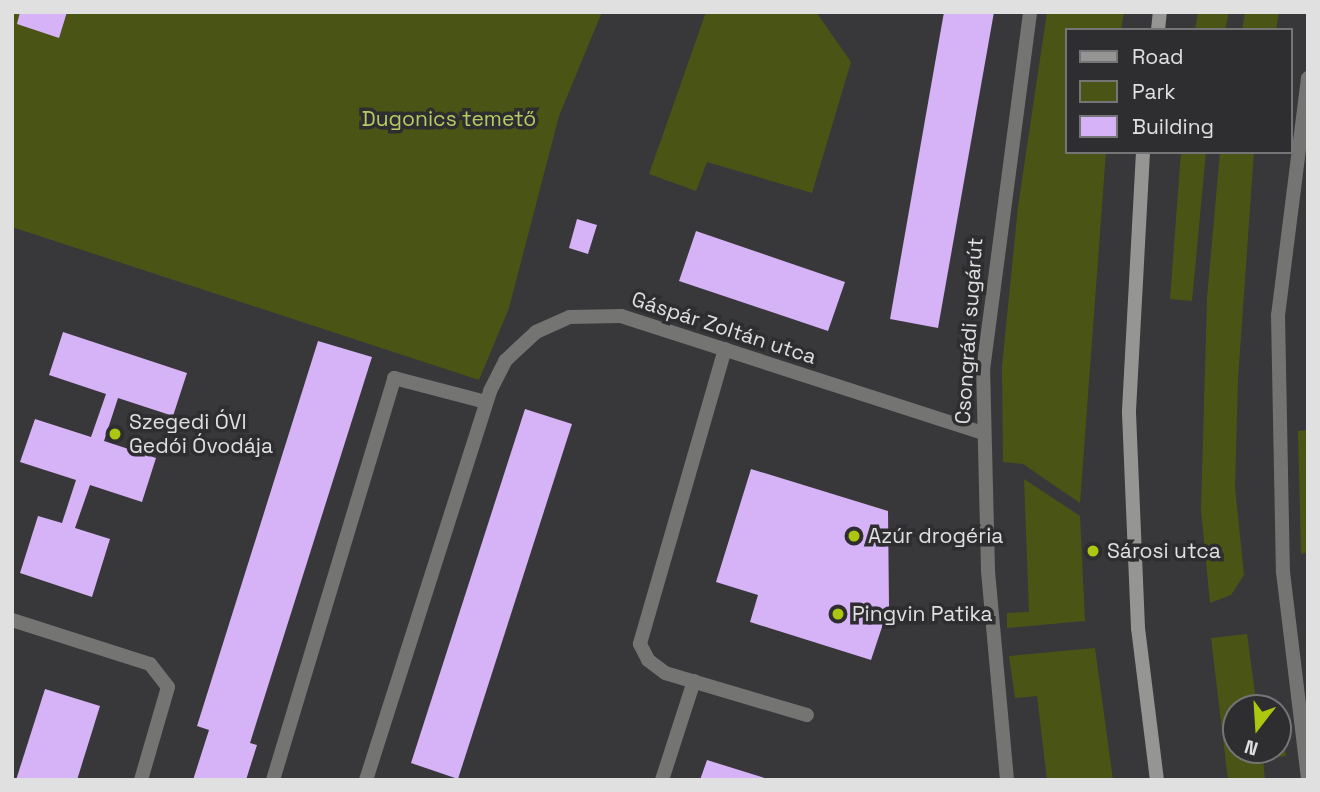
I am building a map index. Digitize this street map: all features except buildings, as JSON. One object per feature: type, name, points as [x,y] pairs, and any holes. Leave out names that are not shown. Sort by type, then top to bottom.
[{"type":"main road","points":[[1143,154],[1129,414],[1138,628],[1157,780]]},
{"type":"street","name":"Csongrádi sugárút","points":[[1007,780],[983,433],[998,222],[1030,12]]},
{"type":"street","points":[[1308,78],[1301,164],[1278,315],[1279,477],[1308,778]]},
{"type":"street","name":"Gáspár Zoltán utca","points":[[366,780],[486,402],[519,345],[570,317],[621,316],[983,433]]},
{"type":"street","points":[[725,349],[641,630],[648,660],[694,681],[807,715]]},
{"type":"street","points":[[273,780],[394,378],[486,402]]},
{"type":"street","points":[[12,620],[150,664],[168,687],[141,780]]},
{"type":"street","points":[[662,780],[694,681]]},
{"type":"green space","name":"Dugonics temető","points":[[12,12],[602,12],[559,116],[509,308],[479,380],[12,227]]},
{"type":"green space","points":[[706,12],[816,12],[851,62],[812,193],[707,162],[696,191],[649,174]]},
{"type":"green space","points":[[1047,12],[1124,12],[1121,28],[1064,28],[1064,154],[1106,154],[1080,503],[1023,464],[1003,462],[1002,366],[1018,207]]},
{"type":"green space","points":[[1198,12],[1229,12],[1225,28],[1195,28]]},
{"type":"green space","points":[[1245,12],[1279,12],[1276,28],[1242,28]]},
{"type":"green space","points":[[1181,154],[1206,154],[1192,301],[1170,299]]},
{"type":"green space","points":[[1220,154],[1254,154],[1238,379],[1235,487],[1244,575],[1231,595],[1210,603],[1201,510],[1207,298]]},
{"type":"green space","points":[[1308,430],[1308,552],[1301,554],[1298,431]]},
{"type":"green space","points":[[1024,479],[1080,516],[1085,621],[1007,628],[1007,613],[1029,612]]},
{"type":"green space","points":[[1247,634],[1255,694],[1222,694],[1222,730],[1211,638]]},
{"type":"green space","points":[[1095,648],[1113,780],[1047,780],[1037,696],[1015,698],[1009,656]]},
{"type":"green space","points":[[1226,764],[1263,764],[1265,780],[1228,780]]},
{"type":"place","name":"Szegedi ÓVI Gedói Óvodája","points":[[115,434]]},
{"type":"place","name":"Azúr drogéria","points":[[854,536]]},
{"type":"place","name":"Sárosi utca","points":[[1093,551]]},
{"type":"place","name":"Pingvin Patika","points":[[838,614]]}]
